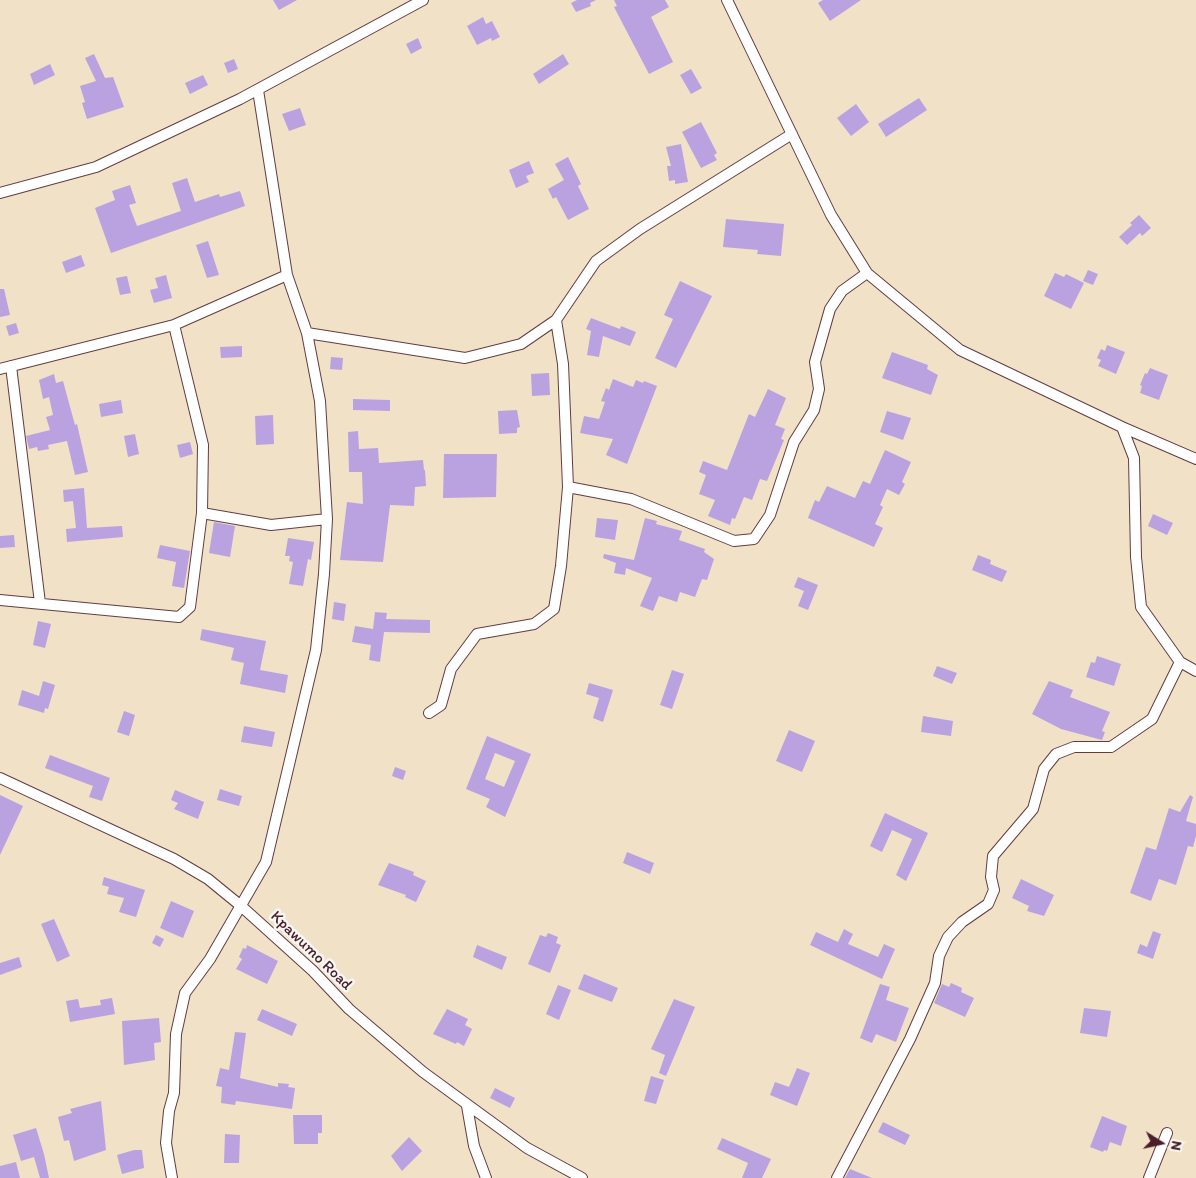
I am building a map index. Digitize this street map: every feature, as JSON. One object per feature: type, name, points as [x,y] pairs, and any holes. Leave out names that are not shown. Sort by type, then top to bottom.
[{"type":"street","points":[[0,193],[96,167],[258,90],[423,0]]},
{"type":"street","points":[[727,0],[831,215],[867,273],[960,350],[1122,428],[1196,459]]},
{"type":"street","points":[[172,1178],[166,1143],[169,1111],[174,1093],[176,1034],[185,993],[210,959],[266,862],[314,659],[324,574],[327,519],[320,401],[307,333],[287,274],[258,90]]},
{"type":"street","points":[[307,333],[465,358],[521,344],[556,320],[596,261],[640,229],[792,134]]},
{"type":"street","points":[[568,487],[631,499],[734,541],[754,539],[770,515],[794,442],[814,410],[820,389],[815,362],[830,309],[842,291],[867,273]]},
{"type":"street","points":[[0,369],[174,325],[287,274]]},
{"type":"street","points":[[429,713],[441,705],[451,669],[477,634],[534,624],[554,609],[561,566],[568,487],[563,364],[556,320]]},
{"type":"street","points":[[0,600],[179,617],[190,607],[202,513],[203,445],[174,325]]},
{"type":"street","points":[[10,366],[40,603]]},
{"type":"street","points":[[1122,428],[1134,458],[1136,557],[1141,607],[1180,662],[1196,672]]},
{"type":"street","points":[[202,513],[271,525],[327,519]]},
{"type":"street","points":[[837,1178],[910,1039],[935,983],[939,956],[948,937],[962,922],[988,904],[994,890],[991,877],[993,856],[1033,809],[1044,769],[1056,754],[1074,748],[1111,747],[1152,719],[1180,662]]},
{"type":"street","name":"Kpawumo Road","points":[[0,778],[174,859],[208,880],[242,906],[313,971],[349,1009],[423,1072],[527,1148],[582,1178]]},
{"type":"street","points":[[467,1106],[474,1146],[486,1178]]},
{"type":"street","points":[[1149,1178],[1167,1133]]},
{"type":"building","points":[[273,0],[297,0],[279,10]]},
{"type":"building","points":[[577,0],[596,0],[590,3],[591,6],[576,12],[571,3]]},
{"type":"building","points":[[614,0],[665,0],[669,7],[651,17],[673,62],[649,74],[614,7],[617,6]]},
{"type":"building","points":[[823,0],[861,0],[830,21],[818,3]]},
{"type":"building","points":[[483,17],[486,24],[492,21],[500,37],[492,41],[491,38],[477,45],[467,26]]},
{"type":"building","points":[[418,38],[422,48],[411,54],[406,44]]},
{"type":"building","points":[[94,54],[105,78],[113,77],[124,107],[87,119],[82,103],[85,102],[80,86],[96,81],[85,58]]},
{"type":"building","points":[[563,54],[569,64],[539,84],[533,74]]},
{"type":"building","points":[[234,59],[238,69],[228,73],[224,63]]},
{"type":"building","points":[[50,64],[55,75],[34,85],[30,74]]},
{"type":"building","points":[[691,69],[702,88],[691,94],[680,75]]},
{"type":"building","points":[[203,75],[208,85],[190,94],[185,83]]},
{"type":"building","points":[[919,98],[927,110],[886,137],[878,124]]},
{"type":"building","points":[[856,104],[869,122],[851,136],[837,118]]},
{"type":"building","points":[[300,108],[306,125],[289,131],[282,114]]},
{"type":"building","points":[[701,122],[717,153],[714,155],[717,160],[701,168],[682,132]]},
{"type":"building","points":[[681,144],[688,182],[675,184],[675,180],[669,181],[667,166],[671,166],[666,147]]},
{"type":"building","points":[[568,157],[581,184],[578,186],[589,209],[568,220],[556,197],[553,199],[548,189],[564,180],[555,164]]},
{"type":"building","points":[[529,161],[534,173],[526,176],[529,182],[516,188],[509,170]]},
{"type":"building","points":[[187,178],[195,202],[219,194],[220,197],[240,191],[245,206],[111,253],[95,208],[115,200],[112,191],[130,185],[136,203],[129,205],[137,226],[181,211],[172,183]]},
{"type":"building","points":[[1139,215],[1151,228],[1142,236],[1140,233],[1127,245],[1119,237],[1132,225],[1130,223]]},
{"type":"building","points":[[726,219],[784,224],[781,256],[757,254],[758,250],[723,247]]},
{"type":"building","points":[[208,241],[219,275],[207,278],[196,245]]},
{"type":"building","points":[[81,255],[85,266],[66,273],[62,262]]},
{"type":"building","points":[[1088,270],[1098,274],[1093,285],[1083,281]]},
{"type":"building","points":[[1055,273],[1064,277],[1066,274],[1084,283],[1071,309],[1044,296]]},
{"type":"building","points":[[166,275],[172,298],[154,303],[150,290],[158,288],[155,278]]},
{"type":"building","points":[[127,276],[131,293],[120,295],[116,278]]},
{"type":"building","points":[[680,281],[712,296],[676,368],[655,358],[673,319],[664,315]]},
{"type":"building","points":[[0,289],[4,289],[10,315],[0,317]]},
{"type":"building","points":[[591,318],[620,329],[621,326],[636,332],[630,346],[603,336],[599,357],[587,355],[591,331],[586,329]]},
{"type":"building","points":[[16,323],[19,333],[9,336],[6,326]]},
{"type":"building","points":[[1107,345],[1125,352],[1116,374],[1098,366],[1101,360],[1097,358],[1101,349],[1105,351]]},
{"type":"building","points":[[242,346],[242,357],[221,358],[220,347]]},
{"type":"building","points":[[892,352],[928,365],[927,369],[938,375],[931,395],[882,378]]},
{"type":"building","points":[[331,357],[343,358],[342,370],[330,369]]},
{"type":"building","points":[[1150,368],[1168,375],[1159,400],[1140,393],[1142,386],[1140,385],[1145,373],[1147,374]]},
{"type":"building","points":[[549,373],[550,395],[532,396],[531,374]]},
{"type":"building","points":[[54,374],[56,383],[63,381],[75,425],[77,424],[88,472],[75,475],[67,441],[48,445],[49,449],[38,451],[37,447],[29,449],[26,436],[50,430],[46,417],[53,415],[49,397],[43,399],[39,380]]},
{"type":"building","points":[[613,379],[633,387],[636,380],[657,386],[627,464],[606,455],[613,439],[580,433],[584,416],[599,419],[605,402],[601,401],[606,388],[609,390]]},
{"type":"building","points":[[768,389],[786,398],[775,425],[785,429],[781,439],[784,440],[767,481],[760,479],[752,500],[744,497],[735,519],[732,518],[730,525],[708,516],[715,500],[699,494],[706,475],[699,472],[703,461],[727,470],[749,414],[755,417]]},
{"type":"building","points":[[353,399],[390,400],[390,411],[353,410]]},
{"type":"building","points":[[121,400],[123,413],[101,417],[99,404]]},
{"type":"building","points":[[517,410],[520,427],[517,428],[517,433],[499,434],[498,411]]},
{"type":"building","points":[[887,411],[911,418],[903,440],[880,432]]},
{"type":"building","points":[[273,415],[274,444],[256,445],[255,416]]},
{"type":"building","points":[[358,431],[359,449],[378,448],[379,463],[423,460],[425,470],[426,486],[415,487],[414,506],[390,505],[383,562],[340,560],[347,502],[363,504],[362,472],[349,472],[348,432]]},
{"type":"building","points":[[135,434],[139,454],[128,457],[124,436]]},
{"type":"building","points":[[190,442],[193,454],[180,458],[177,445]]},
{"type":"building","points":[[885,450],[911,462],[902,482],[905,484],[899,495],[887,489],[880,505],[883,507],[875,524],[883,528],[874,547],[808,518],[815,500],[819,502],[827,486],[855,498],[863,481],[870,484]]},
{"type":"building","points":[[444,454],[497,454],[496,497],[443,498]]},
{"type":"building","points":[[84,488],[87,528],[122,526],[123,537],[67,542],[66,529],[76,528],[73,501],[64,502],[63,490]]},
{"type":"building","points":[[1153,514],[1173,523],[1167,535],[1148,526]]},
{"type":"building","points":[[597,518],[618,520],[615,540],[595,537]]},
{"type":"building","points":[[645,518],[657,521],[656,524],[682,531],[679,540],[705,549],[704,552],[714,559],[707,580],[702,579],[695,597],[680,592],[677,602],[659,596],[653,611],[640,606],[652,578],[626,568],[625,575],[614,573],[616,563],[603,558],[604,554],[634,560]]},
{"type":"building","points":[[214,522],[235,526],[230,557],[209,553]]},
{"type":"building","points":[[14,535],[15,547],[0,548],[0,536]]},
{"type":"building","points":[[288,538],[314,542],[311,560],[308,559],[303,586],[289,584],[293,562],[289,561],[290,556],[285,556]]},
{"type":"building","points":[[160,545],[190,551],[184,588],[172,586],[176,562],[157,558]]},
{"type":"building","points":[[978,555],[991,560],[990,564],[1007,571],[1002,582],[972,570]]},
{"type":"building","points":[[798,577],[818,585],[808,610],[798,606],[804,591],[794,587]]},
{"type":"building","points":[[334,602],[346,604],[344,621],[332,619]]},
{"type":"building","points":[[375,612],[387,613],[386,619],[430,620],[430,633],[384,632],[380,662],[369,660],[371,645],[352,642],[355,626],[373,629]]},
{"type":"building","points":[[38,621],[51,624],[45,648],[33,645]]},
{"type":"building","points":[[202,629],[266,641],[260,670],[288,675],[285,693],[240,684],[244,663],[231,660],[234,648],[200,640]]},
{"type":"building","points":[[1097,656],[1121,664],[1114,686],[1086,677],[1091,662],[1095,663]]},
{"type":"building","points":[[937,666],[957,673],[952,684],[933,676]]},
{"type":"building","points":[[672,670],[684,674],[672,709],[660,705]]},
{"type":"building","points":[[43,681],[55,685],[48,709],[45,708],[44,713],[18,705],[22,690],[39,696]]},
{"type":"building","points":[[1049,681],[1073,690],[1070,697],[1110,712],[1102,731],[1105,732],[1102,740],[1061,729],[1032,714]]},
{"type":"building","points":[[589,683],[613,690],[603,722],[593,718],[599,698],[586,694]]},
{"type":"building","points":[[124,711],[135,715],[129,736],[117,732]]},
{"type":"building","points":[[923,716],[953,721],[951,736],[921,732]]},
{"type":"building","points":[[244,726],[275,732],[272,747],[241,742]]},
{"type":"building","points":[[789,730],[815,741],[802,772],[776,761]]},
{"type":"building","points":[[487,736],[531,754],[505,817],[486,807],[490,799],[466,789]],"holes":[[[495,753],[515,761],[504,787],[485,779]]]},
{"type":"building","points":[[50,755],[110,778],[102,801],[89,797],[93,786],[45,768]]},
{"type":"building","points":[[395,767],[406,771],[403,780],[392,776]]},
{"type":"building","points":[[220,789],[242,796],[239,806],[217,800]]},
{"type":"building","points":[[175,790],[204,802],[198,819],[174,809],[178,803],[171,800]]},
{"type":"building","points":[[0,795],[23,806],[0,855]]},
{"type":"building","points":[[1190,795],[1193,797],[1186,821],[1196,824],[1196,836],[1193,847],[1188,846],[1176,885],[1159,879],[1151,901],[1130,893],[1146,847],[1156,850],[1169,808],[1180,812]]},
{"type":"building","points":[[885,813],[928,833],[906,881],[896,875],[912,839],[892,830],[882,852],[870,846]]},
{"type":"building","points":[[627,852],[654,863],[650,874],[623,863]]},
{"type":"building","points":[[389,863],[414,872],[413,875],[426,881],[416,902],[405,897],[406,895],[378,885]]},
{"type":"building","points":[[104,877],[145,890],[136,917],[119,912],[124,898],[107,894],[109,887],[102,885]]},
{"type":"building","points":[[1021,879],[1054,895],[1044,916],[1027,911],[1029,906],[1012,898]]},
{"type":"building","points":[[171,901],[194,911],[183,938],[160,928]]},
{"type":"building","points":[[54,919],[70,956],[57,962],[41,924]]},
{"type":"building","points":[[844,929],[853,934],[848,944],[878,957],[884,944],[895,949],[882,979],[810,945],[816,932],[838,942]]},
{"type":"building","points":[[1153,931],[1161,934],[1153,959],[1137,953],[1140,944],[1147,947]]},
{"type":"building","points":[[548,933],[558,937],[556,943],[561,945],[550,973],[528,964],[540,935],[546,937]]},
{"type":"building","points":[[156,935],[164,939],[160,947],[152,943]]},
{"type":"building","points":[[247,945],[278,961],[267,984],[236,969],[242,959],[239,957],[243,948],[246,949]]},
{"type":"building","points":[[477,945],[507,957],[502,970],[473,957]]},
{"type":"building","points":[[19,957],[22,967],[0,975],[0,963]]},
{"type":"building","points":[[584,974],[618,988],[612,1002],[578,989]]},
{"type":"building","points":[[951,983],[962,988],[961,992],[974,998],[965,1017],[934,1003],[942,984],[949,987]]},
{"type":"building","points":[[880,984],[890,987],[886,1000],[909,1008],[896,1042],[876,1034],[872,1043],[860,1038]]},
{"type":"building","points":[[558,985],[571,990],[559,1020],[546,1014]]},
{"type":"building","points":[[112,998],[115,1014],[70,1022],[66,1001],[78,999],[80,1008],[101,1005],[100,1000]]},
{"type":"building","points":[[674,999],[695,1007],[666,1076],[659,1073],[665,1055],[651,1049]]},
{"type":"building","points":[[1084,1008],[1111,1011],[1107,1037],[1080,1033]]},
{"type":"building","points":[[262,1009],[297,1024],[292,1036],[257,1020]]},
{"type":"building","points":[[447,1009],[468,1019],[465,1025],[472,1029],[464,1046],[433,1034]]},
{"type":"building","points":[[159,1018],[161,1042],[154,1043],[155,1060],[124,1065],[122,1021]]},
{"type":"building","points":[[235,1032],[246,1033],[240,1078],[278,1087],[278,1083],[289,1084],[288,1087],[295,1088],[292,1109],[236,1101],[235,1105],[221,1103],[222,1087],[216,1086],[220,1068],[229,1070]]},
{"type":"building","points":[[797,1068],[810,1073],[797,1106],[770,1095],[775,1082],[789,1087]]},
{"type":"building","points":[[651,1076],[664,1080],[656,1104],[644,1101]]},
{"type":"building","points":[[495,1088],[515,1098],[510,1108],[490,1098]]},
{"type":"building","points":[[101,1101],[106,1150],[74,1161],[69,1140],[64,1141],[58,1117],[72,1113],[70,1109]]},
{"type":"building","points":[[293,1115],[322,1115],[322,1133],[318,1133],[318,1144],[294,1144]]},
{"type":"building","points":[[1102,1116],[1127,1126],[1121,1146],[1110,1142],[1107,1151],[1104,1150],[1103,1152],[1090,1147]]},
{"type":"building","points":[[883,1122],[910,1135],[905,1145],[878,1132]]},
{"type":"building","points":[[36,1128],[49,1178],[40,1178],[34,1157],[21,1161],[13,1135]]},
{"type":"building","points":[[225,1134],[240,1135],[239,1163],[224,1163]]},
{"type":"building","points":[[409,1137],[422,1151],[402,1171],[391,1156]]},
{"type":"building","points":[[722,1138],[771,1159],[762,1178],[742,1178],[748,1163],[717,1149]]},
{"type":"building","points":[[134,1150],[142,1150],[144,1168],[122,1174],[117,1155]]},
{"type":"building","points":[[16,1162],[20,1178],[0,1178],[0,1166]]},
{"type":"building","points":[[850,1169],[872,1178],[845,1178]]}]
